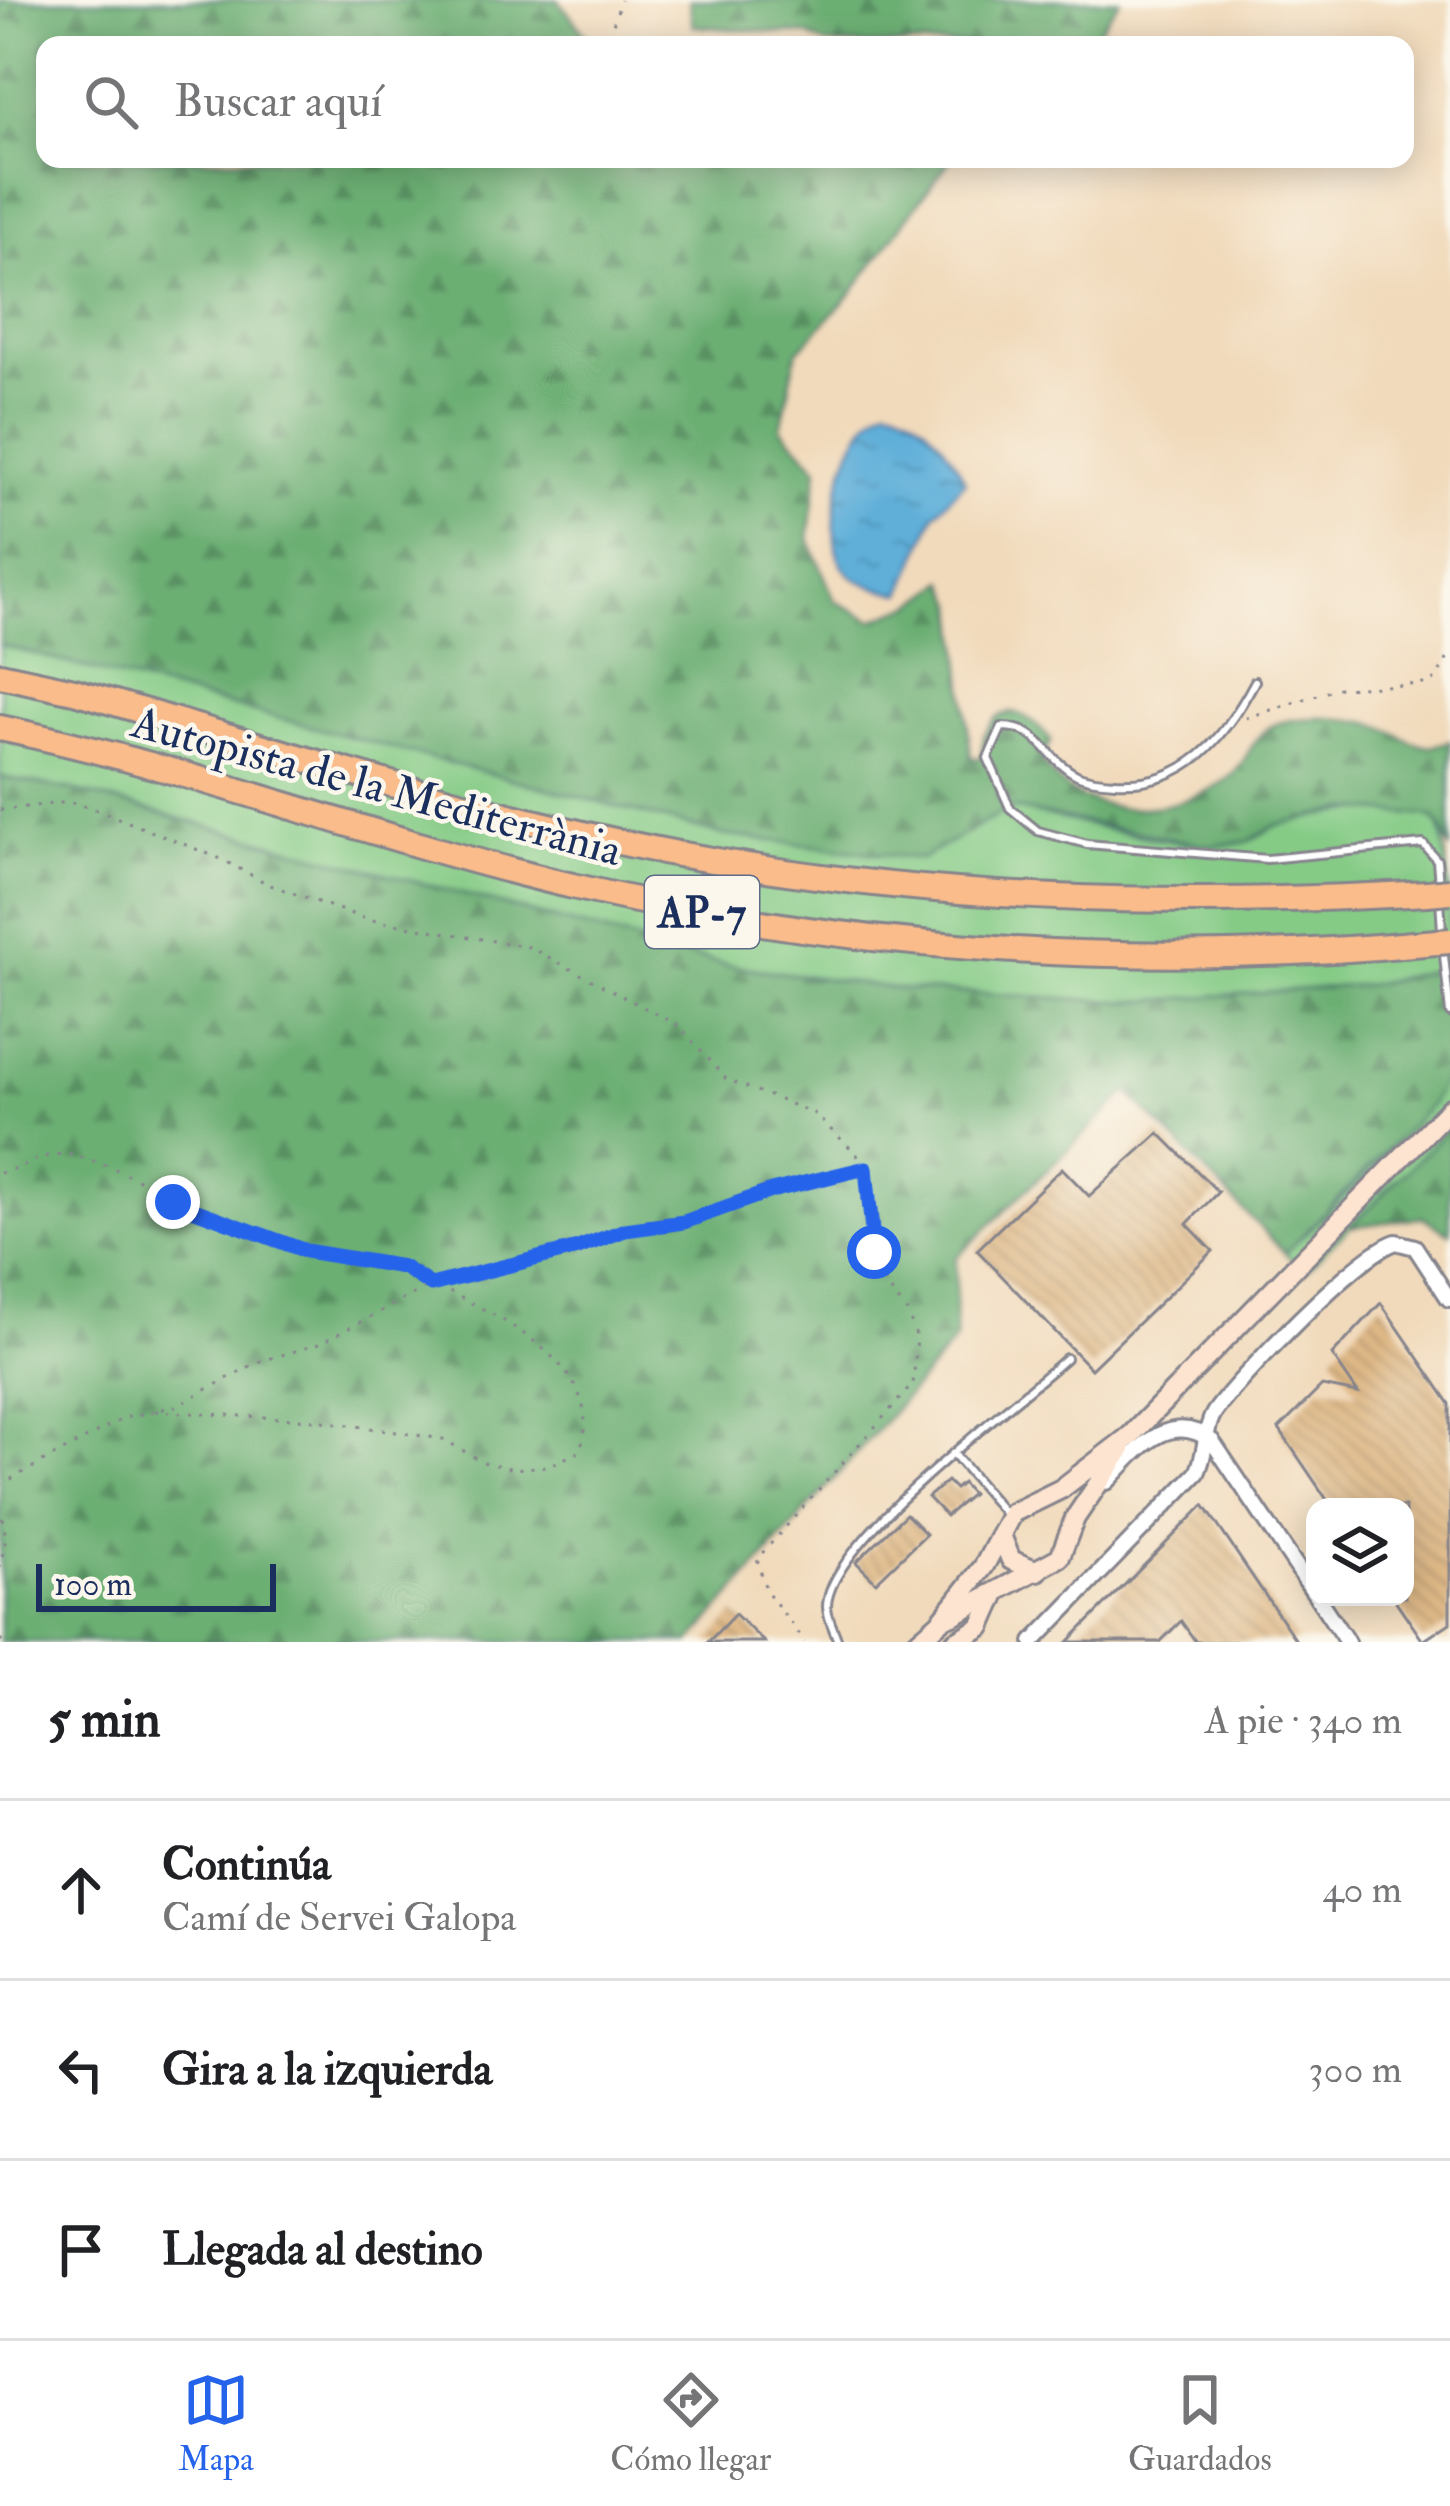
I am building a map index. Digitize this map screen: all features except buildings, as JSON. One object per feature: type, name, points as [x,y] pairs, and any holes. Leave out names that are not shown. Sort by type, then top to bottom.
[{"type":"highway","name":"Autopista de la Mediterrània","points":[[0,675],[74,691],[570,831],[798,874],[927,891],[1147,902],[1438,892]]},
{"type":"highway","name":"Autopista de la Mediterrània","points":[[0,728],[228,787],[575,887],[799,928],[957,946],[1186,956],[1438,942]]},
{"type":"main road","points":[[917,1642],[941,1621],[1060,1557],[1087,1500],[1130,1436],[1449,1107]]},
{"type":"main road","points":[[941,1621],[1004,1526],[1130,1436]]},
{"type":"main road","points":[[1032,1506],[1056,1514],[1066,1537]]},
{"type":"main road","points":[[1004,1526],[1011,1561],[1038,1570]]},
{"type":"main road","points":[[956,1642],[985,1634],[996,1594]]},
{"type":"street","points":[[1034,1642],[1197,1472],[1212,1413],[1380,1247],[1396,1242],[1415,1247],[1429,1261],[1448,1300]]},
{"type":"street","points":[[1087,1500],[1144,1441],[1161,1432],[1199,1432],[1209,1439],[1306,1581]]},
{"type":"street","points":[[1323,1606],[1347,1642]]},
{"type":"lane","points":[[1255,681],[1233,723],[1208,752],[1144,784],[1080,777],[1039,737],[1017,727],[1002,727],[988,758],[1010,808],[1038,831],[1087,844],[1288,859],[1423,844],[1437,860],[1450,1013]]},
{"type":"lane","points":[[838,1642],[827,1606],[842,1562],[919,1480],[1066,1358]]},
{"type":"lane","points":[[953,1453],[1004,1526]]},
{"type":"path","points":[[616,36],[612,27],[621,0]]},
{"type":"path","points":[[1233,723],[1350,686],[1426,684],[1436,680],[1450,654]]},
{"type":"path","points":[[0,810],[70,802],[221,859],[270,885],[367,919],[529,947],[680,1026],[726,1078],[814,1113],[848,1142],[866,1168],[874,1252],[886,1286],[907,1312],[919,1364],[913,1384],[875,1430],[757,1559],[766,1591],[805,1642]]},
{"type":"path","points":[[0,1173],[35,1157],[67,1154],[113,1169],[239,1230],[306,1251],[403,1267],[431,1285],[461,1294],[553,1356],[581,1396],[588,1429],[579,1452],[548,1466],[514,1468],[483,1462],[442,1439],[316,1420],[154,1411]]},
{"type":"path","points":[[0,1485],[124,1418],[231,1381],[258,1362],[319,1344],[431,1285],[578,1248],[625,1230],[684,1222],[771,1191],[866,1168]]},
{"type":"path","points":[[0,1506],[6,1538],[0,1567]]},
{"type":"green space","points":[[0,0],[558,0],[587,36],[36,36],[36,168],[944,168],[851,294],[797,352],[781,428],[818,468],[809,539],[835,601],[873,620],[913,605],[946,581],[956,604],[971,758],[981,758],[984,736],[996,718],[1020,715],[1051,740],[1042,760],[1058,781],[1104,805],[1158,806],[1210,790],[1237,770],[1263,732],[1290,720],[1357,721],[1431,747],[1450,741],[1450,850],[1441,826],[1429,816],[1349,809],[1277,825],[1247,842],[1210,846],[1010,808],[921,859],[724,835],[0,645]]},
{"type":"green space","points":[[689,0],[1120,0],[1094,36],[809,36],[693,26]]},
{"type":"green space","points":[[0,645],[724,835],[921,859],[1010,808],[1164,840],[1223,845],[1245,842],[1277,825],[1312,817],[1360,810],[1426,815],[1438,823],[1445,851],[1450,967],[1367,985],[1129,1002],[900,989],[727,965],[80,792],[0,777]]},
{"type":"green space","points":[[0,777],[80,792],[727,965],[899,989],[1129,1002],[1367,985],[1450,967],[1448,1074],[1430,1106],[1285,1253],[1128,1092],[956,1258],[955,1341],[691,1642],[0,1642]]},
{"type":"green space","points":[[1446,1028],[1450,1029],[1450,1127],[1304,1272],[1285,1253],[1362,1179],[1412,1121],[1443,1059]]},
{"type":"green space","points":[[1450,1127],[1450,1233],[1422,1217],[1350,1227]]},
{"type":"water","points":[[888,406],[912,416],[934,434],[965,481],[935,514],[902,594],[848,573],[837,550],[834,528],[849,454],[873,416]]},
{"type":"route","points":[[173,1202],[306,1251],[403,1267],[431,1285],[578,1248],[625,1230],[684,1222],[771,1191],[866,1168],[874,1252]]}]
